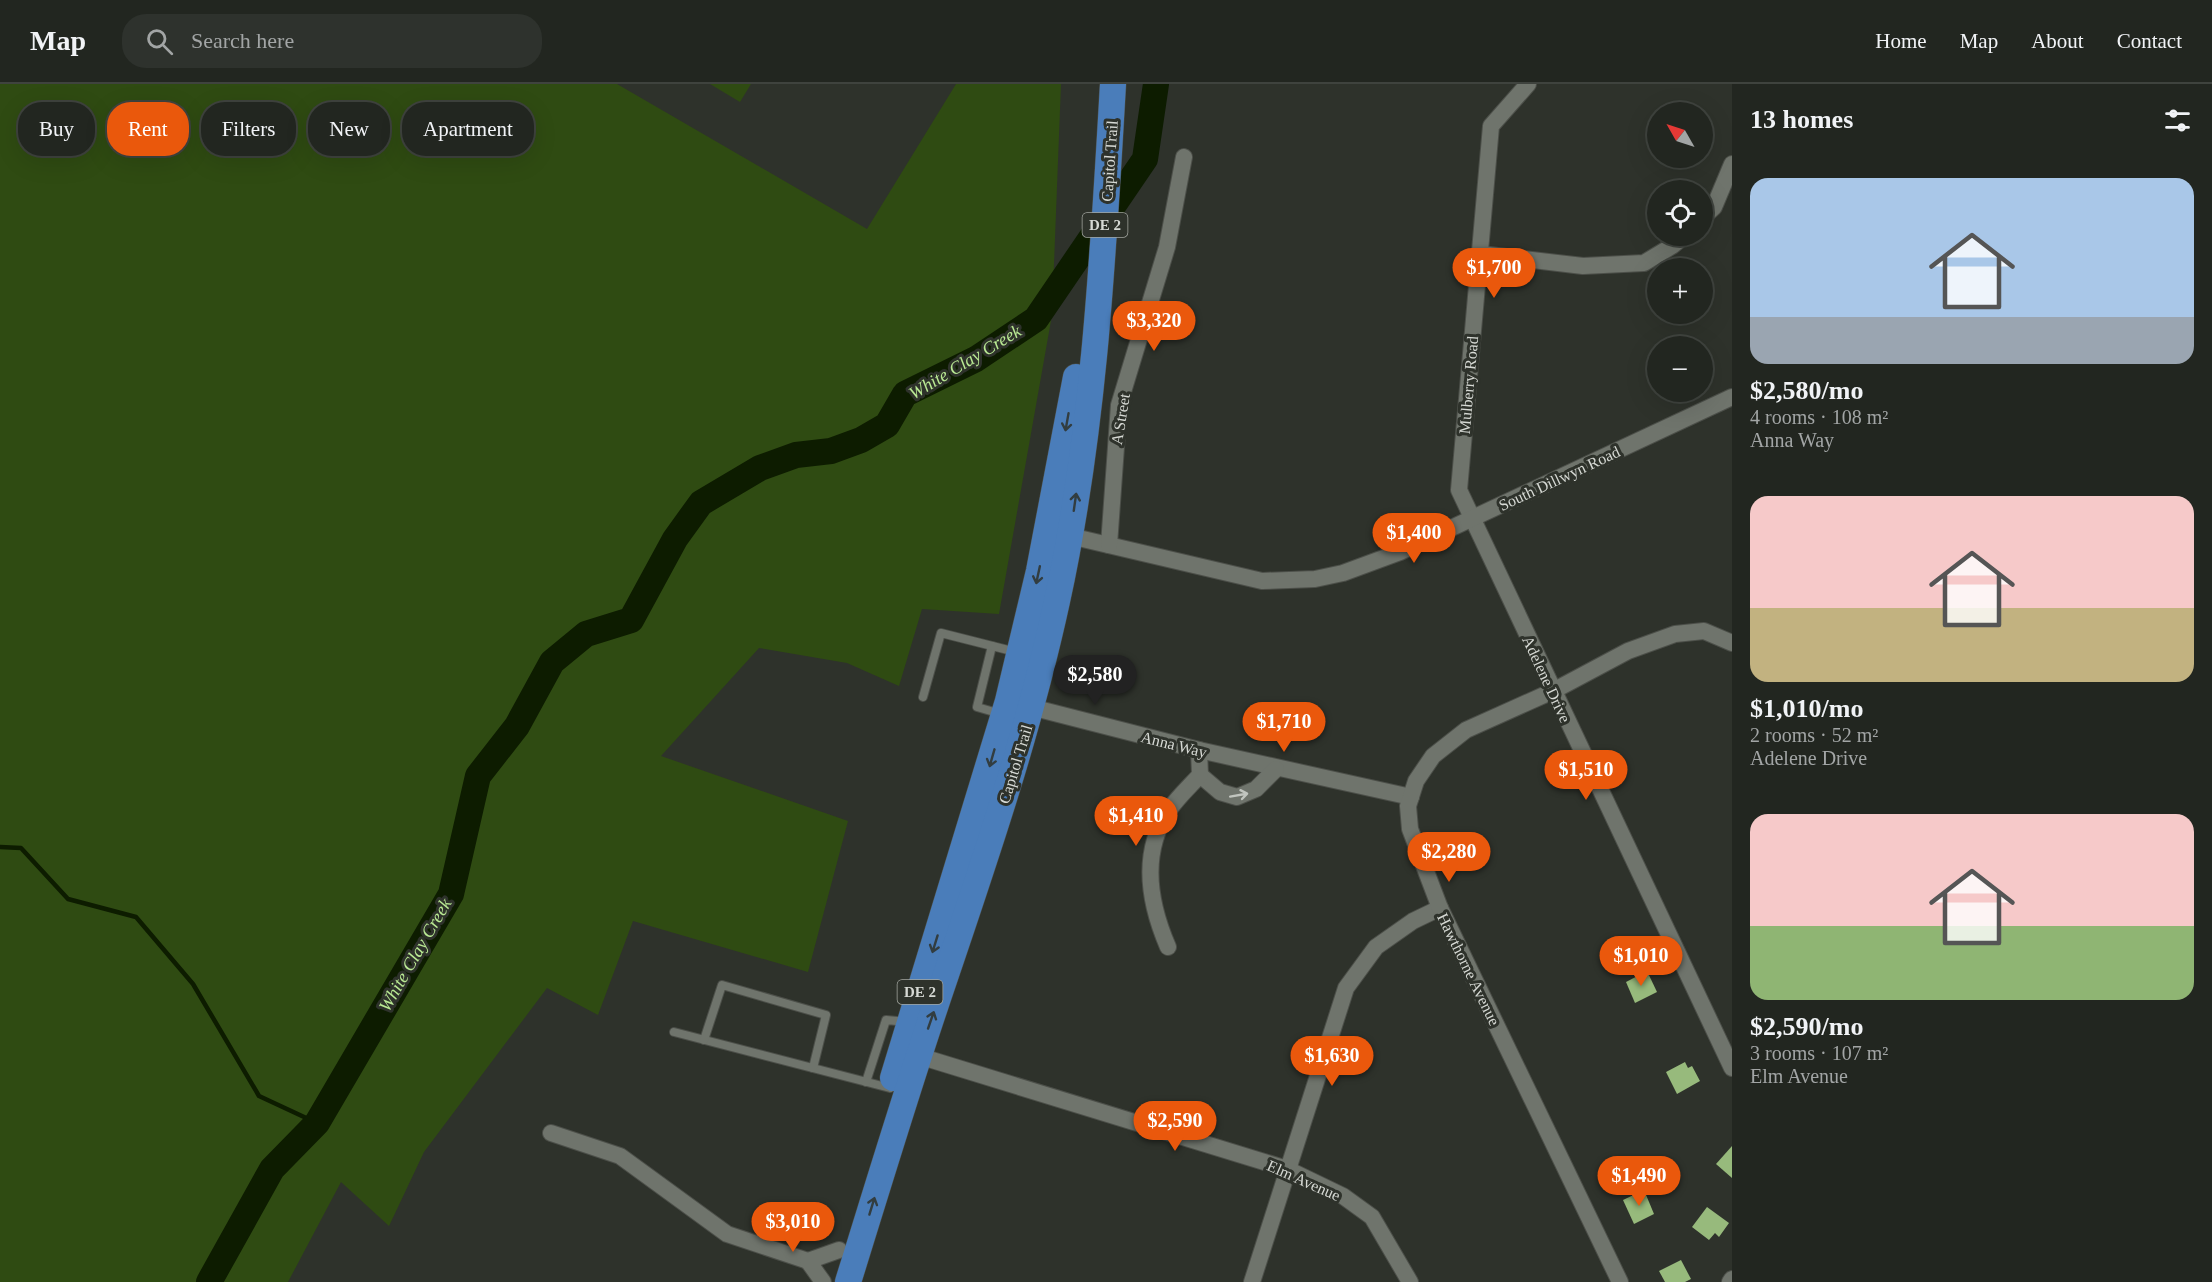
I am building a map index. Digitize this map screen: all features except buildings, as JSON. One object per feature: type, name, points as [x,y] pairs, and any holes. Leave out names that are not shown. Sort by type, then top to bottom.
[{"type":"main road","name":"Capitol Trail","points":[[848,1282],[919,1056],[987,855],[1015,708],[1020,653],[1086,365],[1088,258],[1099,84]]},
{"type":"main road","name":"Capitol Trail","points":[[830,1282],[878,1085],[911,1023],[1070,536],[1113,84]]},
{"type":"street","name":"Mulberry Road","points":[[1471,519],[1459,490],[1491,126],[1528,84]]},
{"type":"street","name":"A Street","points":[[1109,545],[1119,405],[1167,247],[1184,157]]},
{"type":"street","points":[[1713,208],[1732,164]]},
{"type":"street","points":[[1481,254],[1583,266],[1644,263],[1672,246]]},
{"type":"street","name":"South Dillwyn Road","points":[[1070,536],[1236,576],[1289,582],[1316,579],[1368,565],[1732,397]]},
{"type":"street","name":"Adelene Drive","points":[[1471,519],[1732,1068]]},
{"type":"street","name":"Hawthorne Avenue","points":[[1620,1282],[1440,908],[1410,829],[1408,806],[1416,781],[1433,756],[1466,730],[1553,691],[1628,651],[1675,634],[1704,631],[1732,643]]},
{"type":"street","name":"Anna Way","points":[[1015,708],[1276,769],[1411,797]]},
{"type":"street","points":[[1168,947],[1151,900],[1149,883],[1153,851],[1169,809],[1200,775],[1199,750]]},
{"type":"street","points":[[1200,775],[1220,792],[1237,797],[1256,789],[1276,769]]},
{"type":"street","points":[[1252,1282],[1346,988],[1376,947],[1413,921],[1440,908]]},
{"type":"street","name":"Elm Avenue","points":[[919,1056],[1287,1169],[1344,1196],[1372,1217],[1410,1282]]},
{"type":"street","points":[[551,1133],[620,1156],[727,1234],[808,1261],[823,1282]]},
{"type":"street","points":[[808,1261],[839,1250]]},
{"type":"lane","points":[[923,698],[941,633],[1020,653]]},
{"type":"lane","points":[[992,646],[977,707],[1015,708]]},
{"type":"lane","points":[[704,1040],[722,985],[826,1015],[813,1068]]},
{"type":"lane","points":[[674,1032],[878,1085]]},
{"type":"green space","points":[[0,84],[617,84],[867,229],[956,84],[1061,84],[1052,315],[999,614],[922,609],[899,686],[847,663],[759,648],[661,756],[848,821],[808,972],[633,921],[598,1015],[547,988],[424,1152],[389,1226],[341,1182],[288,1282],[0,1282]]},
{"type":"green space","points":[[710,84],[751,84],[740,102]]},
{"type":"waterway","name":"White Clay Creek","points":[[209,1282],[272,1169],[317,1123],[451,894],[478,776],[517,726],[552,662],[586,634],[631,620],[675,539],[701,503],[760,468],[796,455],[831,451],[861,440],[887,425],[905,394],[976,359],[1036,319],[1145,159],[1156,84]]},
{"type":"waterway","points":[[0,847],[21,848],[68,899],[136,917],[193,984],[259,1096],[317,1123]]}]
